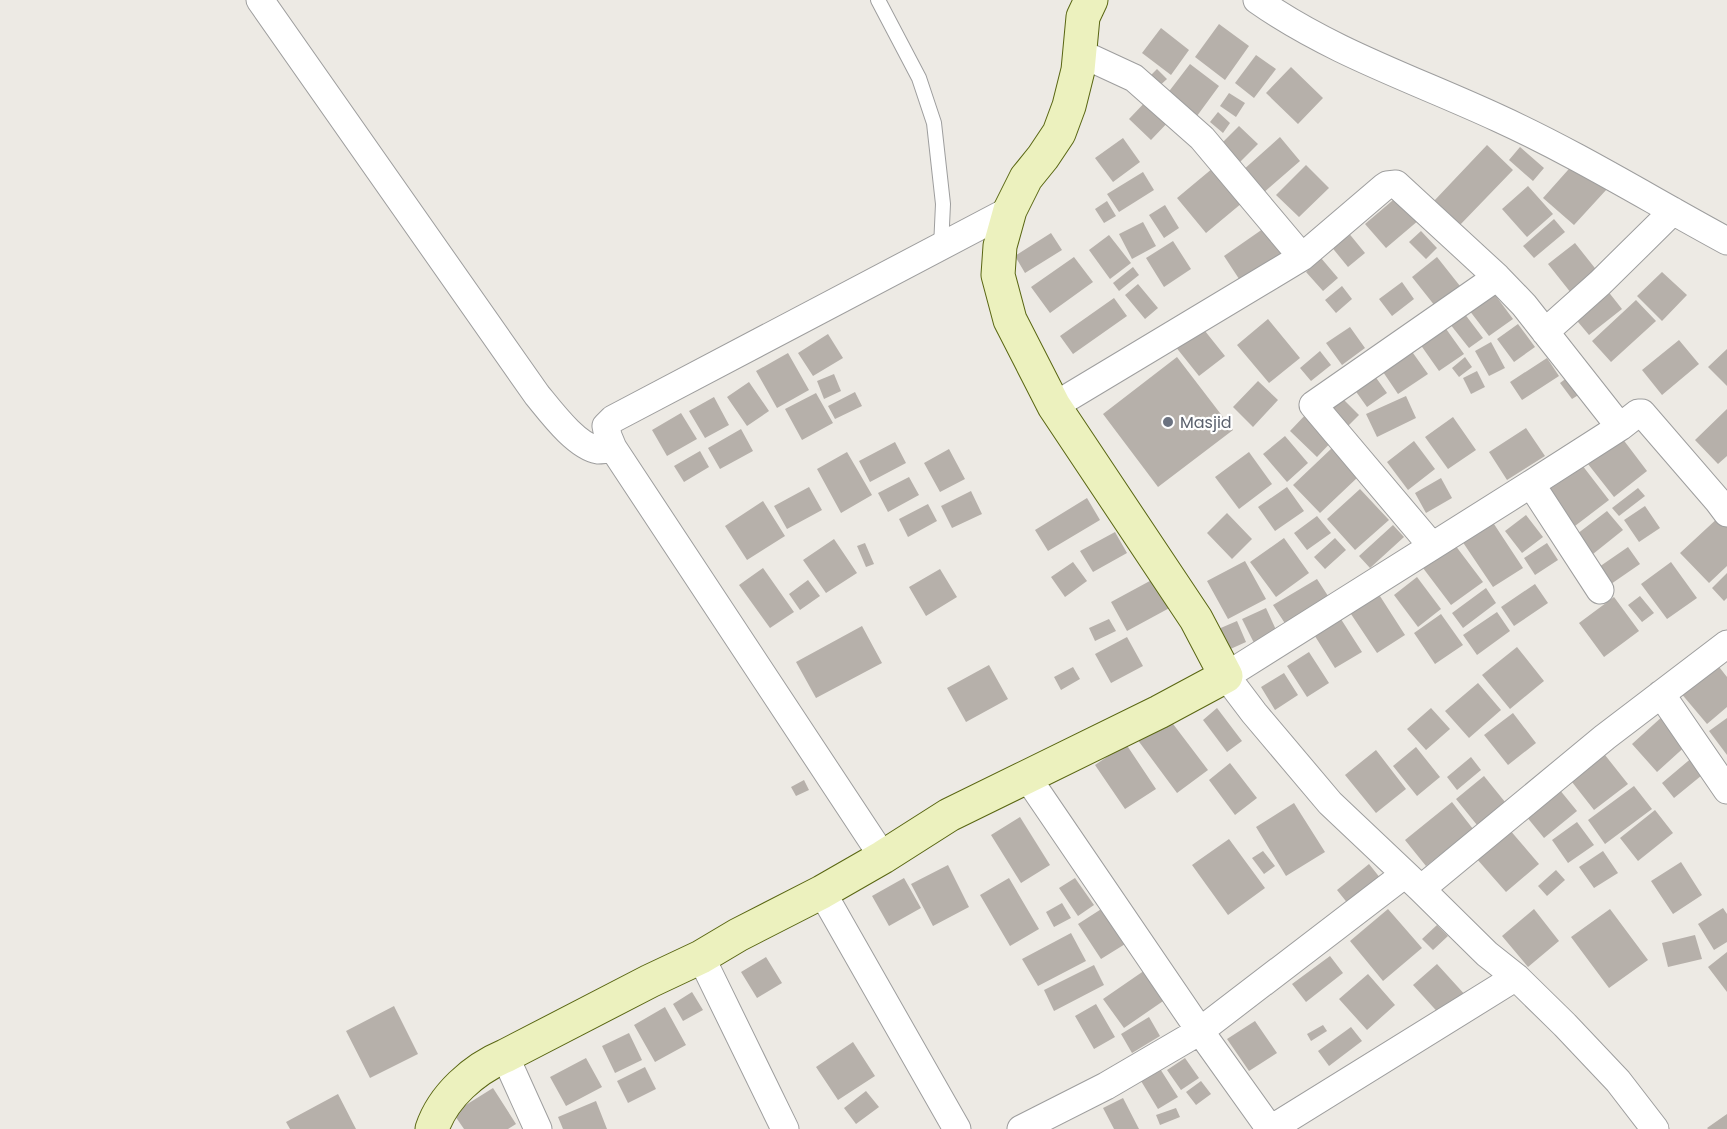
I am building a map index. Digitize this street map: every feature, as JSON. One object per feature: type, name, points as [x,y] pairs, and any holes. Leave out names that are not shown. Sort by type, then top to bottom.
[{"type":"street","points":[[260,0],[537,395],[564,427],[579,440],[596,450],[613,448]]},
{"type":"street","points":[[1091,0],[1083,17],[1078,70],[1070,106],[1059,133],[1026,178],[1010,210],[998,256],[999,281],[1010,320],[1054,405],[1196,619],[1227,676],[1254,713],[1311,782],[1342,815],[1594,1053],[1654,1129]]},
{"type":"street","points":[[1257,0],[1316,37],[1349,54],[1566,150],[1727,242]]},
{"type":"street","points":[[1080,53],[1134,78],[1202,138],[1302,257]]},
{"type":"street","points":[[1054,405],[1302,257],[1384,187],[1396,184],[1524,305],[1620,427]]},
{"type":"street","points":[[883,857],[613,448],[606,426],[613,418],[1010,210]]},
{"type":"street","points":[[1545,332],[1600,283],[1673,212]]},
{"type":"street","points":[[1432,546],[1313,405],[1497,277]]},
{"type":"street","points":[[432,1129],[454,1092],[468,1078],[492,1062],[701,957],[738,935],[822,892],[949,815],[1227,676],[1531,484],[1638,413],[1642,413],[1727,513]]},
{"type":"street","points":[[1531,484],[1600,590]]},
{"type":"street","points":[[1021,1129],[1106,1086],[1200,1031],[1413,882],[1727,644]]},
{"type":"street","points":[[1661,694],[1727,790]]},
{"type":"street","points":[[1027,777],[1200,1031],[1271,1129],[1516,977]]},
{"type":"street","points":[[822,892],[957,1129]]},
{"type":"street","points":[[701,957],[785,1129]]},
{"type":"street","points":[[506,1056],[538,1129]]},
{"type":"lane","points":[[878,0],[919,78],[934,123],[943,204],[941,247]]},
{"type":"building","points":[[1219,24],[1249,46],[1225,80],[1195,57]]},
{"type":"building","points":[[1161,28],[1189,50],[1171,75],[1142,53]]},
{"type":"building","points":[[1256,55],[1276,69],[1254,98],[1235,83]]},
{"type":"building","points":[[1190,64],[1219,86],[1197,116],[1167,94]]},
{"type":"building","points":[[1291,67],[1323,98],[1298,124],[1266,93]]},
{"type":"building","points":[[1157,69],[1167,79],[1156,89],[1146,80]]},
{"type":"building","points":[[1229,93],[1245,103],[1236,117],[1220,106]]},
{"type":"building","points":[[1150,97],[1172,118],[1151,140],[1129,119]]},
{"type":"building","points":[[1218,112],[1230,123],[1223,133],[1210,122]]},
{"type":"building","points":[[1239,126],[1258,144],[1238,164],[1219,146]]},
{"type":"building","points":[[1280,137],[1300,161],[1262,194],[1242,171]]},
{"type":"building","points":[[1123,138],[1140,162],[1113,182],[1095,158]]},
{"type":"building","points":[[1487,145],[1513,170],[1459,226],[1434,201]]},
{"type":"building","points":[[1520,147],[1544,168],[1533,181],[1509,160]]},
{"type":"building","points":[[1576,161],[1607,189],[1574,225],[1543,198]]},
{"type":"building","points":[[1219,163],[1248,198],[1206,233],[1177,198]]},
{"type":"building","points":[[1306,165],[1329,188],[1299,217],[1276,195]]},
{"type":"building","points":[[1143,172],[1154,190],[1119,212],[1107,194]]},
{"type":"building","points":[[1528,186],[1553,214],[1527,237],[1502,209]]},
{"type":"building","points":[[1399,195],[1419,220],[1386,248],[1365,224]]},
{"type":"building","points":[[1107,201],[1116,216],[1104,223],[1095,209]]},
{"type":"building","points":[[1165,205],[1179,228],[1164,238],[1149,215]]},
{"type":"building","points":[[1554,219],[1565,232],[1534,258],[1523,246]]},
{"type":"building","points":[[1143,222],[1156,246],[1132,259],[1119,234]]},
{"type":"building","points":[[1270,224],[1292,256],[1245,288],[1224,256]]},
{"type":"building","points":[[1347,231],[1365,253],[1348,267],[1330,245]]},
{"type":"building","points":[[1421,231],[1437,248],[1426,259],[1409,242]]},
{"type":"building","points":[[1051,233],[1062,250],[1025,273],[1015,256]]},
{"type":"building","points":[[1109,235],[1131,263],[1110,279],[1089,250]]},
{"type":"building","points":[[1173,241],[1191,269],[1164,287],[1146,258]]},
{"type":"building","points":[[1575,243],[1602,277],[1575,298],[1548,264]]},
{"type":"building","points":[[1074,257],[1093,282],[1050,313],[1031,287]]},
{"type":"building","points":[[1437,257],[1460,286],[1435,306],[1412,277]]},
{"type":"building","points":[[1321,258],[1338,278],[1323,291],[1306,272]]},
{"type":"building","points":[[1133,267],[1139,275],[1119,291],[1113,283]]},
{"type":"building","points":[[1662,272],[1687,295],[1662,321],[1637,296]]},
{"type":"building","points":[[1402,282],[1414,299],[1392,316],[1379,299]]},
{"type":"building","points":[[1138,284],[1158,308],[1145,319],[1125,295]]},
{"type":"building","points":[[1342,286],[1352,299],[1336,313],[1325,300]]},
{"type":"building","points":[[1490,288],[1513,319],[1489,336],[1466,306]]},
{"type":"building","points":[[1607,290],[1622,309],[1589,335],[1573,316]]},
{"type":"building","points":[[1114,298],[1127,316],[1073,354],[1060,336]]},
{"type":"building","points":[[1636,300],[1656,321],[1611,362],[1592,341]]},
{"type":"building","points":[[1464,313],[1483,338],[1469,348],[1450,324]]},
{"type":"building","points":[[1268,319],[1300,358],[1269,383],[1237,345]]},
{"type":"building","points":[[1518,324],[1535,347],[1514,362],[1497,339]]},
{"type":"building","points":[[1201,326],[1225,356],[1199,376],[1175,346]]},
{"type":"building","points":[[1444,326],[1464,354],[1439,371],[1420,344]]},
{"type":"building","points":[[1350,327],[1365,348],[1342,365],[1326,343]]},
{"type":"building","points":[[828,334],[843,358],[813,376],[798,353]]},
{"type":"building","points":[[1679,340],[1699,364],[1662,395],[1642,370]]},
{"type":"building","points":[[1491,342],[1505,368],[1489,376],[1475,351]]},
{"type":"building","points":[[1408,346],[1428,374],[1398,394],[1379,366]]},
{"type":"building","points":[[1727,349],[1727,386],[1708,367]]},
{"type":"building","points":[[1320,351],[1331,365],[1311,381],[1300,368]]},
{"type":"building","points":[[788,353],[809,390],[777,408],[756,371]]},
{"type":"building","name":"Masjid","points":[[1177,357],[1233,430],[1158,487],[1103,414]]},
{"type":"building","points":[[1465,357],[1472,367],[1459,377],[1452,368]]},
{"type":"building","points":[[1547,358],[1559,376],[1522,400],[1510,382]]},
{"type":"building","points":[[1477,371],[1485,387],[1471,394],[1463,378]]},
{"type":"building","points":[[1372,372],[1387,393],[1367,407],[1352,386]]},
{"type":"building","points":[[834,374],[841,391],[824,399],[817,381]]},
{"type":"building","points":[[1568,377],[1580,394],[1572,399],[1560,383]]},
{"type":"building","points":[[1258,381],[1278,400],[1253,427],[1233,407]]},
{"type":"building","points":[[749,382],[769,411],[747,426],[727,397]]},
{"type":"building","points":[[855,392],[862,406],[835,419],[828,406]]},
{"type":"building","points":[[816,393],[833,423],[802,440],[785,409]]},
{"type":"building","points":[[1338,394],[1359,415],[1343,431],[1323,409]]},
{"type":"building","points":[[1406,396],[1416,418],[1377,437],[1366,414]]},
{"type":"building","points":[[714,397],[729,425],[705,438],[689,411]]},
{"type":"building","points":[[1727,409],[1727,456],[1718,464],[1695,440]]},
{"type":"building","points":[[1309,411],[1336,437],[1317,457],[1290,431]]},
{"type":"building","points":[[681,413],[697,439],[667,456],[652,430]]},
{"type":"building","points":[[1453,417],[1476,450],[1448,469],[1425,437]]},
{"type":"building","points":[[1526,428],[1545,456],[1507,480],[1489,452]]},
{"type":"building","points":[[741,429],[753,451],[720,469],[708,448]]},
{"type":"building","points":[[1285,436],[1308,463],[1287,482],[1263,454]]},
{"type":"building","points":[[1622,438],[1647,471],[1614,497],[1588,464]]},
{"type":"building","points":[[1414,441],[1435,469],[1408,490],[1387,462]]},
{"type":"building","points":[[895,442],[906,463],[870,482],[859,461]]},
{"type":"building","points":[[1332,448],[1358,477],[1320,513],[1293,485]]},
{"type":"building","points":[[949,449],[965,479],[940,492],[924,463]]},
{"type":"building","points":[[700,451],[709,467],[684,482],[674,466]]},
{"type":"building","points":[[847,452],[872,495],[841,513],[817,469]]},
{"type":"building","points":[[1249,452],[1272,484],[1239,509],[1215,477]]},
{"type":"building","points":[[1582,465],[1609,500],[1571,529],[1544,493]]},
{"type":"building","points":[[909,477],[919,495],[888,512],[878,493]]},
{"type":"building","points":[[1441,478],[1452,498],[1426,513],[1415,493]]},
{"type":"building","points":[[809,487],[822,510],[787,529],[774,506]]},
{"type":"building","points":[[1287,487],[1304,511],[1275,531],[1258,507]]},
{"type":"building","points":[[1638,488],[1645,496],[1619,516],[1612,508]]},
{"type":"building","points":[[1360,489],[1389,520],[1355,550],[1327,519]]},
{"type":"building","points":[[971,491],[982,514],[952,528],[941,506]]},
{"type":"building","points":[[1087,498],[1100,520],[1048,551],[1035,530]]},
{"type":"building","points":[[763,501],[785,536],[747,560],[725,526]]},
{"type":"building","points":[[928,504],[937,521],[908,537],[899,519]]},
{"type":"building","points":[[1645,506],[1660,528],[1639,542],[1624,520]]},
{"type":"building","points":[[1607,511],[1623,530],[1593,554],[1577,534]]},
{"type":"building","points":[[1227,513],[1252,539],[1232,559],[1207,533]]},
{"type":"building","points":[[1526,515],[1543,537],[1522,553],[1505,531]]},
{"type":"building","points":[[1317,516],[1331,533],[1307,550],[1294,533]]},
{"type":"building","points":[[1720,516],[1727,524],[1727,566],[1709,583],[1680,553]]},
{"type":"building","points":[[1492,521],[1523,568],[1493,587],[1462,541]]},
{"type":"building","points":[[1393,525],[1404,537],[1370,568],[1359,556]]},
{"type":"building","points":[[1115,532],[1127,553],[1093,572],[1080,551]]},
{"type":"building","points":[[1284,538],[1309,573],[1276,597],[1250,562]]},
{"type":"building","points":[[1335,538],[1346,550],[1325,569],[1314,557]]},
{"type":"building","points":[[834,539],[857,573],[826,593],[803,560]]},
{"type":"building","points":[[865,543],[874,564],[866,567],[857,546]]},
{"type":"building","points":[[1547,543],[1558,560],[1535,575],[1524,558]]},
{"type":"building","points":[[1455,545],[1483,582],[1451,605],[1423,568]]},
{"type":"building","points":[[1628,547],[1640,564],[1611,584],[1599,567]]},
{"type":"building","points":[[1245,561],[1266,599],[1228,619],[1207,581]]},
{"type":"building","points":[[1073,562],[1087,581],[1065,597],[1051,577]]},
{"type":"building","points":[[1671,562],[1697,598],[1667,619],[1641,584]]},
{"type":"building","points":[[763,568],[794,612],[770,628],[739,585]]},
{"type":"building","points":[[940,569],[957,597],[926,616],[909,587]]},
{"type":"building","points":[[1727,573],[1727,598],[1724,601],[1712,588]]},
{"type":"building","points":[[1159,576],[1175,605],[1127,631],[1111,602]]},
{"type":"building","points":[[1417,577],[1441,609],[1418,627],[1394,595]]},
{"type":"building","points":[[1317,579],[1330,599],[1286,625],[1273,605]]},
{"type":"building","points":[[808,580],[820,596],[800,610],[789,594]]},
{"type":"building","points":[[1535,584],[1548,603],[1514,626],[1501,607]]},
{"type":"building","points":[[1486,588],[1496,603],[1463,628],[1452,613]]},
{"type":"building","points":[[1378,593],[1405,635],[1377,653],[1349,611]]},
{"type":"building","points":[[1640,596],[1654,613],[1642,622],[1628,605]]},
{"type":"building","points":[[1614,597],[1639,631],[1604,657],[1579,623]]},
{"type":"building","points":[[1266,608],[1277,632],[1254,643],[1242,619]]},
{"type":"building","points":[[1497,612],[1510,631],[1477,655],[1463,635]]},
{"type":"building","points":[[1441,614],[1463,645],[1435,664],[1414,633]]},
{"type":"building","points":[[1339,616],[1362,652],[1335,668],[1313,633]]},
{"type":"building","points":[[1109,619],[1116,631],[1095,641],[1089,628]]},
{"type":"building","points":[[1237,621],[1246,642],[1226,651],[1216,630]]},
{"type":"building","points":[[862,626],[882,663],[816,698],[796,662]]},
{"type":"building","points":[[1127,637],[1143,666],[1111,683],[1095,654]]},
{"type":"building","points":[[1517,647],[1544,681],[1510,709],[1482,675]]},
{"type":"building","points":[[1309,652],[1329,683],[1307,697],[1287,666]]},
{"type":"building","points":[[1716,663],[1727,677],[1727,707],[1707,724],[1680,692]]},
{"type":"building","points":[[989,665],[1008,699],[966,722],[947,688]]},
{"type":"building","points":[[1073,667],[1080,679],[1061,690],[1054,677]]},
{"type":"building","points":[[1284,673],[1298,695],[1275,710],[1261,687]]},
{"type":"building","points":[[1478,683],[1501,710],[1469,738],[1445,711]]},
{"type":"building","points":[[1217,708],[1242,741],[1227,752],[1203,720]]},
{"type":"building","points":[[1431,708],[1450,729],[1426,750],[1407,729]]},
{"type":"building","points":[[1513,713],[1536,743],[1508,765],[1484,735]]},
{"type":"building","points":[[1664,715],[1689,743],[1657,772],[1632,744]]},
{"type":"building","points":[[1167,716],[1208,770],[1177,793],[1137,739]]},
{"type":"building","points":[[1727,718],[1727,755],[1709,731]]},
{"type":"building","points":[[1126,744],[1156,789],[1125,809],[1095,765]]},
{"type":"building","points":[[1416,747],[1440,777],[1417,796],[1393,766]]},
{"type":"building","points":[[1376,750],[1406,789],[1376,813],[1345,775]]},
{"type":"building","points":[[1605,755],[1628,784],[1594,810],[1572,782]]},
{"type":"building","points":[[1694,756],[1707,771],[1674,798],[1662,783]]},
{"type":"building","points":[[1471,757],[1481,770],[1457,790],[1447,777]]},
{"type":"building","points":[[1230,763],[1257,798],[1235,815],[1209,780]]},
{"type":"building","points":[[1484,776],[1505,802],[1477,825],[1456,799]]},
{"type":"building","points":[[804,780],[809,790],[796,796],[791,787]]},
{"type":"building","points":[[1634,786],[1652,809],[1605,844],[1588,820]]},
{"type":"building","points":[[1559,789],[1577,811],[1544,838],[1526,816]]},
{"type":"building","points":[[1452,802],[1473,829],[1426,866],[1405,840]]},
{"type":"building","points":[[1294,803],[1325,852],[1286,876],[1256,827]]},
{"type":"building","points":[[1655,810],[1673,833],[1638,861],[1620,838]]},
{"type":"building","points":[[1020,817],[1050,865],[1021,883],[991,835]]},
{"type":"building","points":[[1577,822],[1594,845],[1568,863],[1552,840]]},
{"type":"building","points":[[1509,829],[1539,864],[1506,892],[1476,858]]},
{"type":"building","points":[[1229,839],[1265,888],[1228,915],[1192,865]]},
{"type":"building","points":[[1263,851],[1275,866],[1264,874],[1252,858]]},
{"type":"building","points":[[1603,851],[1618,873],[1594,888],[1579,867]]},
{"type":"building","points":[[1681,862],[1702,895],[1673,914],[1651,881]]},
{"type":"building","points":[[1369,864],[1381,879],[1349,905],[1337,890]]},
{"type":"building","points":[[948,865],[969,907],[933,926],[911,884]]},
{"type":"building","points":[[1556,870],[1565,880],[1547,896],[1538,886]]},
{"type":"building","points":[[904,878],[921,908],[889,926],[872,896]]},
{"type":"building","points":[[1009,878],[1039,929],[1010,946],[980,895]]},
{"type":"building","points":[[1075,878],[1094,905],[1078,916],[1059,888]]},
{"type":"building","points":[[1062,903],[1071,918],[1054,927],[1046,912]]},
{"type":"building","points":[[1106,906],[1130,941],[1101,959],[1078,924]]},
{"type":"building","points":[[1723,908],[1727,914],[1727,942],[1714,950],[1698,924]]},
{"type":"building","points":[[1388,909],[1422,948],[1383,981],[1350,941]]},
{"type":"building","points":[[1534,909],[1559,941],[1528,967],[1502,936]]},
{"type":"building","points":[[1610,909],[1648,960],[1609,988],[1571,937]]},
{"type":"building","points":[[1437,925],[1448,936],[1433,950],[1422,939]]},
{"type":"building","points":[[1071,933],[1086,961],[1038,986],[1022,959]]},
{"type":"building","points":[[1695,935],[1702,959],[1668,967],[1662,943]]},
{"type":"building","points":[[1727,952],[1727,992],[1708,967]]},
{"type":"building","points":[[1330,956],[1343,973],[1306,1002],[1292,984]]},
{"type":"building","points":[[766,957],[782,983],[757,998],[741,972]]},
{"type":"building","points":[[1437,964],[1467,997],[1443,1018],[1413,985]]},
{"type":"building","points":[[1094,965],[1104,985],[1054,1011],[1044,990]]},
{"type":"building","points":[[1148,968],[1169,997],[1124,1028],[1103,999]]},
{"type":"building","points":[[1368,974],[1395,1005],[1367,1030],[1339,999]]},
{"type":"building","points":[[692,992],[703,1010],[683,1021],[673,1004]]},
{"type":"building","points":[[1096,1004],[1115,1037],[1094,1049],[1075,1016]]},
{"type":"building","points":[[394,1006],[418,1054],[370,1078],[346,1031]]},
{"type":"building","points":[[665,1007],[686,1045],[655,1062],[634,1025]]},
{"type":"building","points":[[1149,1017],[1160,1036],[1132,1053],[1121,1034]]},
{"type":"building","points":[[1255,1021],[1277,1053],[1249,1071],[1227,1039]]},
{"type":"building","points":[[1323,1025],[1327,1031],[1311,1041],[1307,1034]]},
{"type":"building","points":[[1351,1027],[1362,1041],[1329,1066],[1318,1051]]},
{"type":"building","points":[[629,1033],[642,1060],[615,1073],[602,1046]]},
{"type":"building","points":[[853,1042],[875,1076],[838,1100],[816,1067]]},
{"type":"building","points":[[586,1058],[602,1087],[566,1106],[550,1077]]},
{"type":"building","points":[[1185,1058],[1199,1078],[1181,1090],[1167,1070]]},
{"type":"building","points":[[1157,1064],[1178,1097],[1158,1109],[1138,1076]]},
{"type":"building","points":[[645,1067],[656,1089],[628,1103],[617,1081]]},
{"type":"building","points":[[1201,1081],[1211,1094],[1196,1105],[1186,1092]]},
{"type":"building","points":[[493,1088],[516,1124],[508,1129],[464,1129],[453,1113]]},
{"type":"building","points":[[866,1091],[879,1107],[856,1124],[844,1108]]},
{"type":"building","points":[[338,1094],[356,1129],[290,1129],[286,1122]]},
{"type":"building","points":[[1123,1098],[1139,1129],[1114,1129],[1103,1108]]},
{"type":"building","points":[[596,1101],[607,1129],[563,1129],[558,1117]]},
{"type":"building","points":[[1176,1108],[1180,1117],[1160,1125],[1156,1115]]},
{"type":"building","points":[[1727,1114],[1727,1129],[1707,1128]]},
{"type":"place","name":"Masjid","points":[[1168,422]]}]
